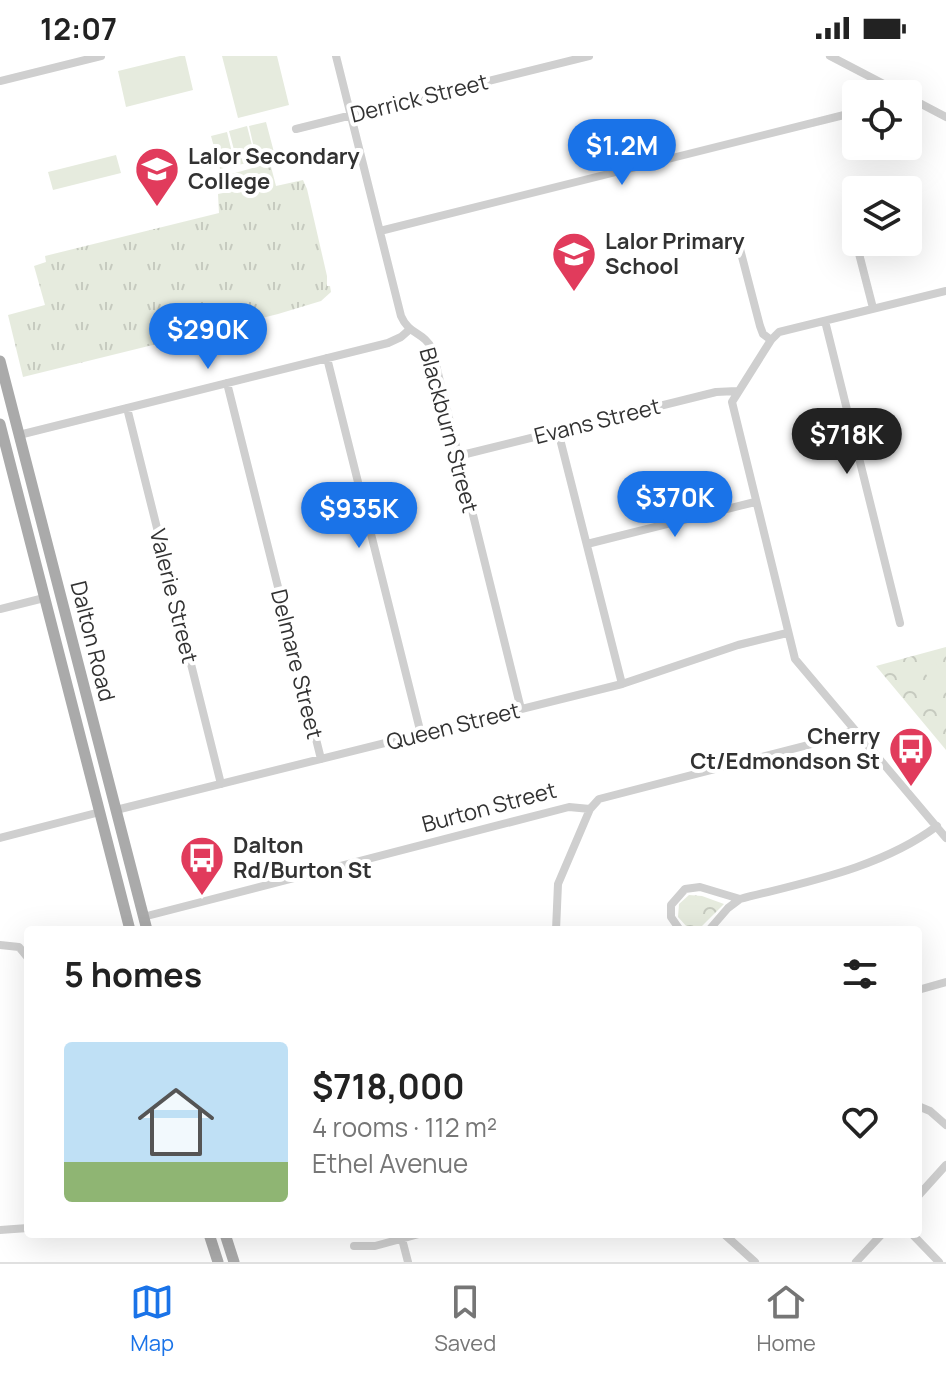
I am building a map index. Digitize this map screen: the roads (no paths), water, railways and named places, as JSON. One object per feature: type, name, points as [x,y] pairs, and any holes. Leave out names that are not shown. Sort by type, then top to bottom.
[{"type":"main road","name":"Dalton Road","points":[[0,361],[146,926]]},
{"type":"main road","name":"Dalton Road","points":[[0,424],[129,926]]},
{"type":"main road","points":[[4,439],[19,435]]},
{"type":"main road","name":"Burton Street","points":[[129,926],[143,917]]},
{"type":"main road","points":[[210,1238],[218,1262]]},
{"type":"main road","points":[[226,1238],[234,1262]]},
{"type":"street","points":[[0,81],[101,56]]},
{"type":"street","name":"Blackburn Street","points":[[336,56],[401,316],[409,330],[425,338],[430,345],[521,709]]},
{"type":"street","name":"Derrick Street","points":[[296,129],[589,56]]},
{"type":"street","points":[[830,56],[874,80]]},
{"type":"street","points":[[922,104],[946,117]]},
{"type":"street","points":[[380,231],[842,116]]},
{"type":"street","points":[[740,249],[760,326],[763,334],[771,340]]},
{"type":"street","points":[[860,256],[873,308]]},
{"type":"street","points":[[946,291],[783,331],[771,340],[737,391],[732,406],[795,659],[946,838]]},
{"type":"street","points":[[825,321],[900,623]]},
{"type":"street","points":[[19,435],[388,343],[409,330]]},
{"type":"street","points":[[327,358],[421,734]]},
{"type":"street","name":"Delmare Street","points":[[227,383],[321,759]]},
{"type":"street","name":"Evans Street","points":[[458,456],[716,392],[737,391]]},
{"type":"street","name":"Valerie Street","points":[[127,408],[221,784]]},
{"type":"street","points":[[558,431],[622,684]]},
{"type":"street","points":[[587,544],[755,502]]},
{"type":"street","points":[[0,609],[44,598]]},
{"type":"street","name":"Queen Street","points":[[116,810],[622,684],[738,645],[787,633]]},
{"type":"street","name":"Burton Street","points":[[143,917],[573,806],[590,809],[599,799],[839,737],[854,729]]},
{"type":"street","points":[[556,926],[558,884],[590,809]]},
{"type":"street","points":[[0,838],[100,812]]},
{"type":"street","points":[[712,926],[740,899],[852,869],[919,838],[937,826]]},
{"type":"street","points":[[677,926],[671,917],[671,905],[685,889],[700,887],[740,899]]},
{"type":"street","points":[[0,945],[15,945],[24,950]]},
{"type":"street","points":[[922,989],[946,982]]},
{"type":"street","points":[[922,1108],[946,1125]]},
{"type":"street","points":[[922,1192],[946,1165]]},
{"type":"street","points":[[0,1230],[24,1228]]},
{"type":"street","points":[[354,1246],[375,1246],[405,1238]]},
{"type":"street","points":[[728,1238],[755,1262]]},
{"type":"street","points":[[856,1262],[878,1238]]},
{"type":"street","points":[[916,1238],[939,1262]]},
{"type":"street","points":[[402,1239],[408,1262]]},
{"type":"place","name":"Lalor Secondary College","points":[[157,208]]},
{"type":"place","name":"Lalor Primary School","points":[[574,293]]},
{"type":"place","name":"Cherry Ct/Edmondson St","points":[[911,788]]},
{"type":"place","name":"Dalton Rd/Burton St","points":[[202,897]]}]
